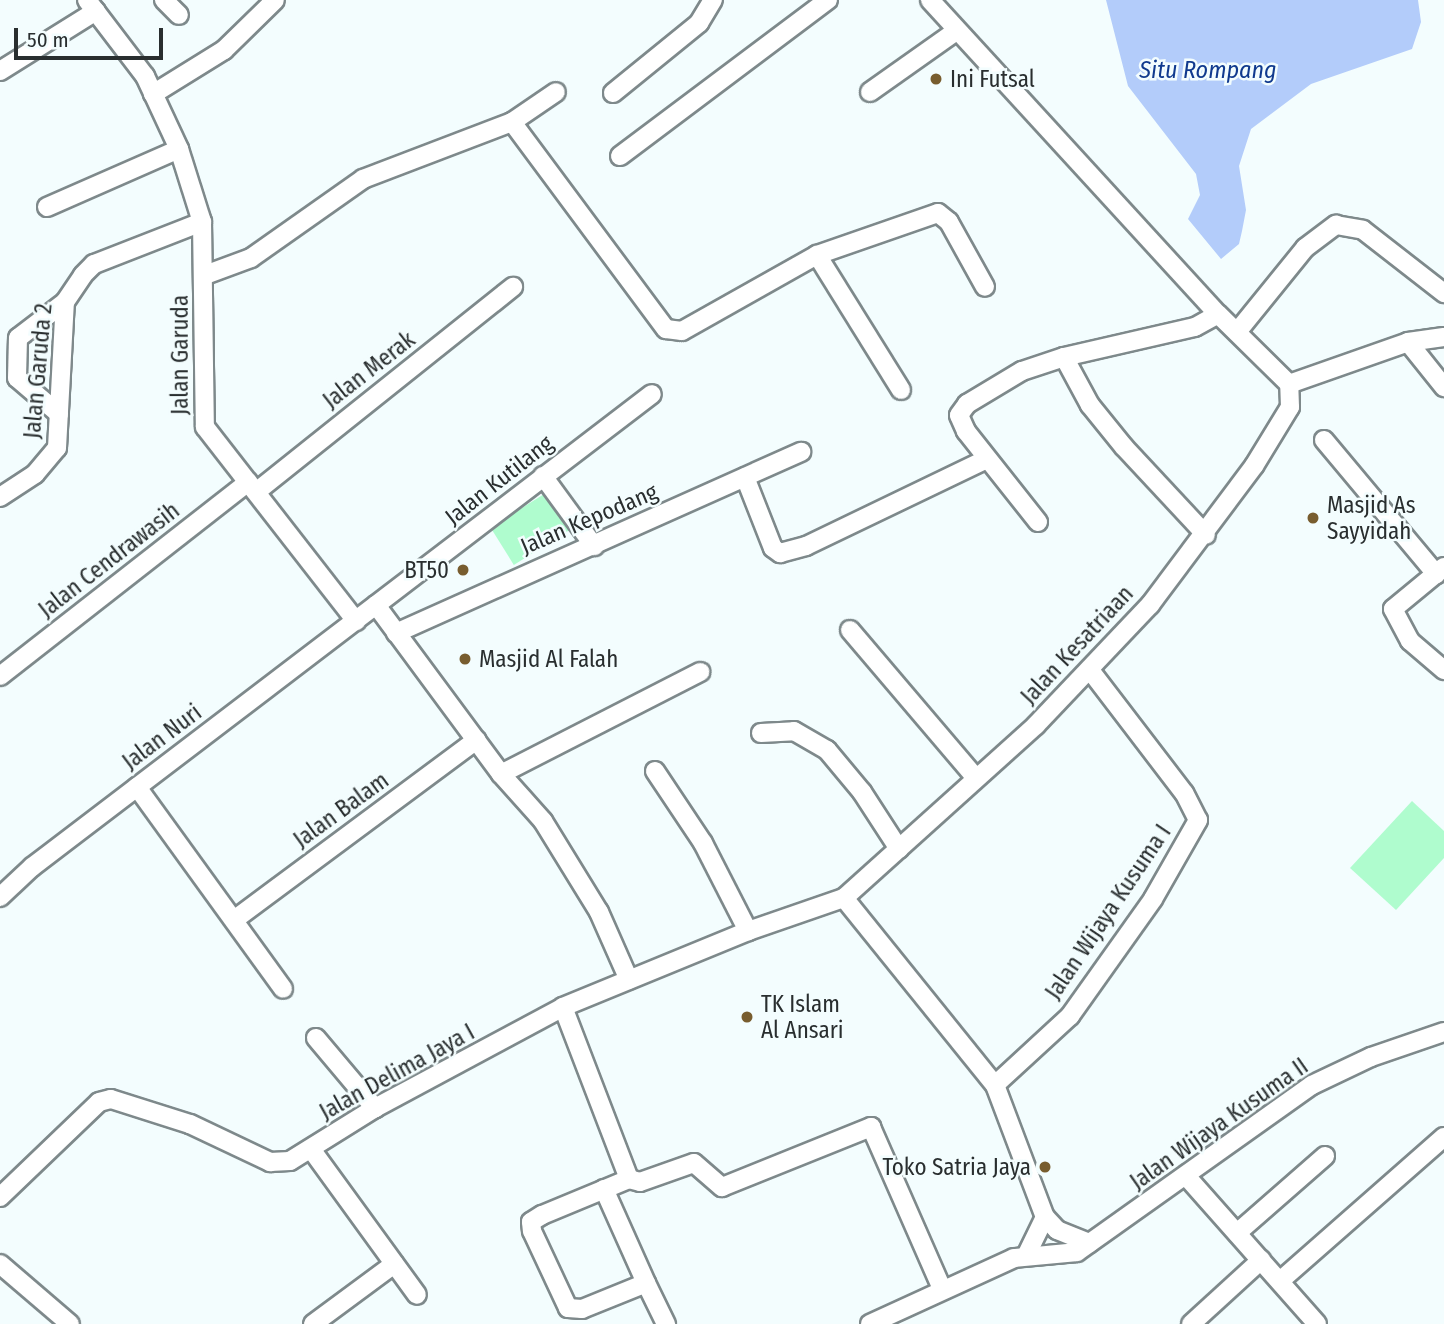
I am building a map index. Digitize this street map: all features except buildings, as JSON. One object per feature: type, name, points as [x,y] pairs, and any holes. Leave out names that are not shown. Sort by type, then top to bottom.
[{"type":"street","points":[[164,0],[179,15]]},
{"type":"street","points":[[153,94],[224,50],[275,0]]},
{"type":"street","points":[[613,93],[699,23],[713,0]]},
{"type":"street","points":[[620,156],[828,0]]},
{"type":"street","points":[[930,0],[1218,314],[1289,384],[1408,342],[1444,337]]},
{"type":"street","points":[[0,71],[92,6]]},
{"type":"street","name":"Jalan Garuda","points":[[92,6],[145,76],[179,149],[202,222],[205,275],[205,427],[356,621]]},
{"type":"street","points":[[870,92],[956,31]]},
{"type":"street","points":[[205,275],[251,258],[363,179],[512,122],[556,92]]},
{"type":"street","points":[[512,122],[666,329],[682,331],[817,255],[938,213],[949,222],[985,288]]},
{"type":"street","points":[[47,207],[179,149]]},
{"type":"street","name":"Jalan Garuda 2","points":[[0,497],[35,474],[57,448],[65,302],[94,264],[202,222]]},
{"type":"street","points":[[1237,332],[1305,248],[1336,225],[1363,230],[1444,293]]},
{"type":"street","points":[[817,255],[901,390]]},
{"type":"street","name":"Jalan Merak","points":[[252,487],[513,287]]},
{"type":"street","points":[[59,414],[18,378],[18,338],[65,302]]},
{"type":"street","points":[[1038,522],[987,459],[959,415],[967,404],[1022,371],[1064,357],[1195,327],[1218,314]]},
{"type":"street","points":[[1408,342],[1444,387]]},
{"type":"street","points":[[1064,357],[1090,405],[1124,447],[1206,535]]},
{"type":"street","name":"Jalan Kesatriaan","points":[[844,898],[1090,670],[1206,535],[1290,407],[1289,384]]},
{"type":"street","name":"Jalan Kutilang","points":[[376,605],[652,394]]},
{"type":"street","points":[[1324,440],[1440,571],[1393,609],[1410,640],[1444,670]]},
{"type":"street","name":"Jalan Kepodang","points":[[396,633],[488,589],[594,546],[801,452]]},
{"type":"street","points":[[745,477],[773,548],[780,553],[806,546],[987,459]]},
{"type":"street","points":[[543,476],[594,546]]},
{"type":"street","name":"Jalan Cendrawasih","points":[[0,676],[252,487]]},
{"type":"street","points":[[356,621],[376,605],[501,774],[543,821],[599,912],[629,980]]},
{"type":"street","name":"Jalan Nuri","points":[[0,897],[137,787],[356,621]]},
{"type":"street","points":[[850,630],[976,778]]},
{"type":"street","name":"Jalan Wijaya Kusuma I","points":[[995,1085],[1070,1016],[1153,898],[1198,820],[1184,793],[1090,670]]},
{"type":"street","points":[[501,774],[700,672]]},
{"type":"street","points":[[761,733],[794,731],[827,750],[862,792],[899,849]]},
{"type":"street","name":"Jalan Balam","points":[[234,920],[476,740]]},
{"type":"street","points":[[654,771],[703,843],[748,931]]},
{"type":"street","points":[[137,787],[283,989]]},
{"type":"street","points":[[844,898],[995,1085],[1045,1217],[1057,1230],[1090,1243]]},
{"type":"street","name":"Jalan Delima Jaya I","points":[[0,1197],[99,1102],[111,1099],[190,1125],[270,1162],[290,1161],[375,1108],[564,1007],[748,931],[844,898]]},
{"type":"street","points":[[564,1007],[635,1180]]},
{"type":"street","name":"Jalan Wijaya Kusuma II","points":[[1026,1256],[1068,1255],[1187,1177],[1312,1085],[1371,1057],[1444,1032]]},
{"type":"street","points":[[316,1038],[375,1108]]},
{"type":"street","points":[[646,1283],[574,1311],[568,1308],[532,1231],[531,1222],[604,1189],[694,1163],[722,1187],[874,1128],[942,1289]]},
{"type":"street","points":[[1280,1281],[1444,1137]]},
{"type":"street","points":[[311,1149],[417,1295]]},
{"type":"street","points":[[1237,1233],[1325,1156]]},
{"type":"street","points":[[1187,1177],[1317,1324]]},
{"type":"street","points":[[604,1189],[666,1324]]},
{"type":"street","points":[[870,1324],[942,1289],[1026,1256],[1045,1217]]},
{"type":"street","points":[[1191,1324],[1261,1259]]},
{"type":"street","points":[[0,1264],[70,1324]]},
{"type":"street","points":[[313,1324],[394,1264]]},
{"type":"green space","points":[[549,491],[572,528],[514,565],[490,528]]},
{"type":"green space","points":[[1412,801],[1444,831],[1444,858],[1396,910],[1350,868]]},
{"type":"water","name":"Situ Rompang","points":[[1106,0],[1418,0],[1421,22],[1412,49],[1311,84],[1251,129],[1239,166],[1246,210],[1239,244],[1221,259],[1188,219],[1200,195],[1196,174],[1128,86]]},
{"type":"place","name":"Ini Futsal","points":[[936,79]]},
{"type":"place","name":"Masjid As Sayyidah","points":[[1313,518]]},
{"type":"place","name":"BT50","points":[[463,570]]},
{"type":"place","name":"Masjid Al Falah","points":[[465,659]]},
{"type":"place","name":"TK Islam Al Ansari","points":[[747,1017]]},
{"type":"place","name":"Toko Satria Jaya","points":[[1045,1167]]}]
